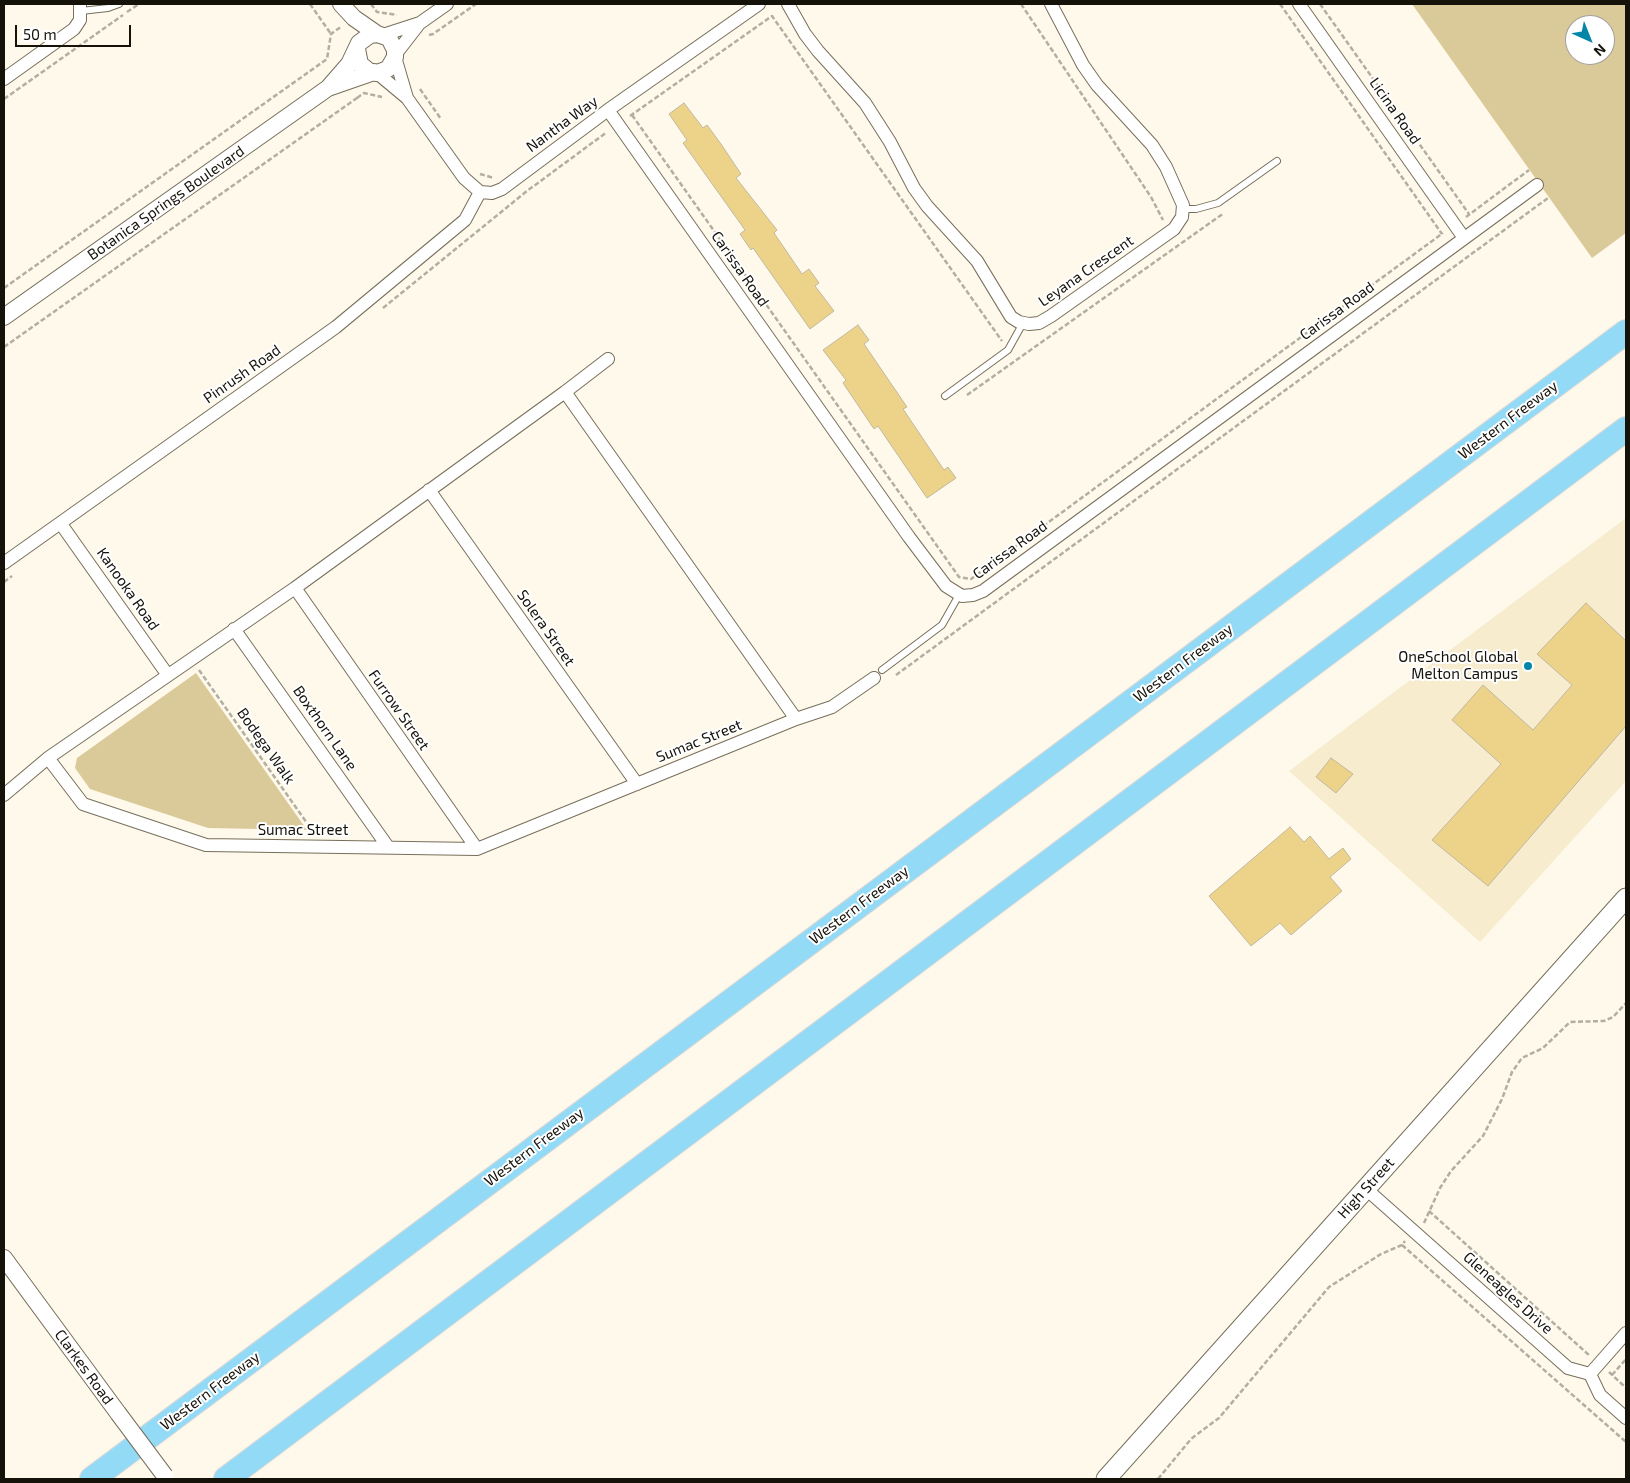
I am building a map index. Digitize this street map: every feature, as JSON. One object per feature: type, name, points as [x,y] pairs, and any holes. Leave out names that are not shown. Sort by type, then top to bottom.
[{"type":"highway","name":"Western Freeway","points":[[92,1479],[1626,332]]},
{"type":"highway","points":[[226,1479],[1626,430]]},
{"type":"main road","name":"High Street","points":[[1106,1479],[1626,898]]},
{"type":"street","points":[[358,48],[364,38],[420,22],[447,4]]},
{"type":"street","name":"Nantha Way","points":[[500,190],[608,110],[759,4]]},
{"type":"street","points":[[788,4],[809,40],[874,116],[923,200],[977,262],[1011,317],[1023,323]]},
{"type":"street","points":[[1051,4],[1097,85],[1152,145],[1180,196],[1182,209]]},
{"type":"street","name":"Licina Road","points":[[1299,4],[1464,238]]},
{"type":"street","points":[[4,79],[74,29],[80,20],[80,7]]},
{"type":"street","points":[[343,7],[393,43],[408,98]]},
{"type":"street","points":[[343,7],[358,48],[360,64],[364,69],[376,73],[408,98],[464,178],[480,192],[492,193],[500,190]]},
{"type":"street","points":[[376,73],[388,69],[395,56],[420,22]]},
{"type":"street","name":"Botanica Springs Boulevard","points":[[4,317],[328,88],[349,64],[358,48]]},
{"type":"street","name":"Botanica Springs Boulevard","points":[[328,88],[376,73]]},
{"type":"street","name":"Carissa Road","points":[[608,110],[909,537],[946,586],[959,595],[973,595],[983,591],[1537,185]]},
{"type":"street","name":"Pinrush Road","points":[[4,563],[372,300],[466,220],[480,192]]},
{"type":"street","name":"Leyana Crescent","points":[[1023,323],[1039,323],[1051,316],[1162,238],[1179,222],[1182,209]]},
{"type":"street","points":[[4,795],[48,758],[190,658],[295,588],[608,359]]},
{"type":"street","points":[[565,392],[796,719]]},
{"type":"street","name":"Solera Street","points":[[429,490],[636,784]]},
{"type":"street","name":"Kanooka Road","points":[[61,524],[167,674]]},
{"type":"street","name":"Furrow Street","points":[[295,588],[477,849]]},
{"type":"street","name":"Boxthorn Lane","points":[[234,629],[388,847]]},
{"type":"street","name":"Sumac Street","points":[[48,758],[83,804],[206,845],[477,849],[796,719],[832,707],[878,674]]},
{"type":"street","name":"Gleneagles Drive","points":[[1366,1188],[1568,1368],[1590,1374]]},
{"type":"street","name":"Clarkes Road","points":[[4,1258],[166,1478]]},
{"type":"street","points":[[1626,1332],[1590,1374],[1600,1395],[1626,1418]]},
{"type":"lane","points":[[80,7],[108,8],[119,4]]},
{"type":"lane","points":[[1182,209],[1196,209],[1218,203],[1277,161]]},
{"type":"lane","points":[[945,396],[1008,350],[1023,323]]},
{"type":"lane","points":[[878,674],[942,625],[959,595]]},
{"type":"path","points":[[4,100],[139,4]]},
{"type":"path","points":[[310,4],[332,34]]},
{"type":"path","points":[[429,35],[476,4]]},
{"type":"path","points":[[1021,4],[1151,197],[1163,220],[1156,228],[1162,238]]},
{"type":"path","points":[[1280,4],[1442,234]]},
{"type":"path","points":[[1320,4],[1469,214]]},
{"type":"path","points":[[376,314],[508,206],[618,124],[772,16],[1016,361]]},
{"type":"path","points":[[4,288],[327,59]]},
{"type":"path","points":[[420,89],[442,120]]},
{"type":"path","points":[[4,347],[357,98]]},
{"type":"path","points":[[632,115],[959,577],[971,579],[1529,170]]},
{"type":"path","points":[[480,174],[493,176],[508,206]]},
{"type":"path","points":[[893,677],[1548,198]]},
{"type":"path","points":[[959,401],[1230,208]]},
{"type":"path","points":[[4,582],[18,571]]},
{"type":"path","name":"Bodega Walk","points":[[190,658],[323,847]]},
{"type":"path","points":[[1158,1479],[1191,1439],[1219,1418],[1329,1287],[1381,1254],[1402,1245],[1427,1220],[1429,1211],[1451,1171],[1483,1136],[1502,1099],[1512,1072],[1522,1058],[1543,1048],[1570,1022],[1604,1021],[1613,1017],[1626,1003]]},
{"type":"path","points":[[1429,1211],[1626,1388]]},
{"type":"path","points":[[1402,1245],[1626,1442]]},
{"type":"path","points":[[1612,1375],[1626,1359]]},
{"type":"shaded area","points":[[1412,4],[1626,4],[1626,233],[1592,258]]},
{"type":"shaded area","name":"OneSchool Global Melton Campus","points":[[1626,518],[1626,781],[1480,942],[1289,771]]},
{"type":"shaded area","points":[[196,673],[307,830],[208,828],[90,789],[75,768],[77,758]]},
{"type":"building","points":[[684,103],[703,128],[707,125],[721,144],[741,174],[736,178],[777,230],[774,233],[802,274],[809,269],[819,283],[815,286],[834,311],[810,329],[753,248],[751,250],[740,234],[745,230],[683,143],[687,140],[669,114]]},
{"type":"building","points":[[858,325],[869,340],[864,344],[907,407],[903,409],[944,470],[948,467],[956,478],[927,498],[878,426],[874,429],[843,383],[846,380],[823,350]]},
{"type":"building","points":[[1586,603],[1626,641],[1626,726],[1488,886],[1432,840],[1501,764],[1452,720],[1483,685],[1533,730],[1572,685],[1537,654]]},
{"type":"building","points":[[1331,758],[1353,774],[1336,793],[1316,777]]},
{"type":"building","points":[[1290,827],[1304,842],[1310,836],[1329,859],[1343,848],[1351,859],[1330,877],[1342,891],[1291,935],[1280,923],[1251,946],[1209,896]]},
{"type":"place","name":"OneSchool Global Melton Campus","points":[[1528,666]]}]
